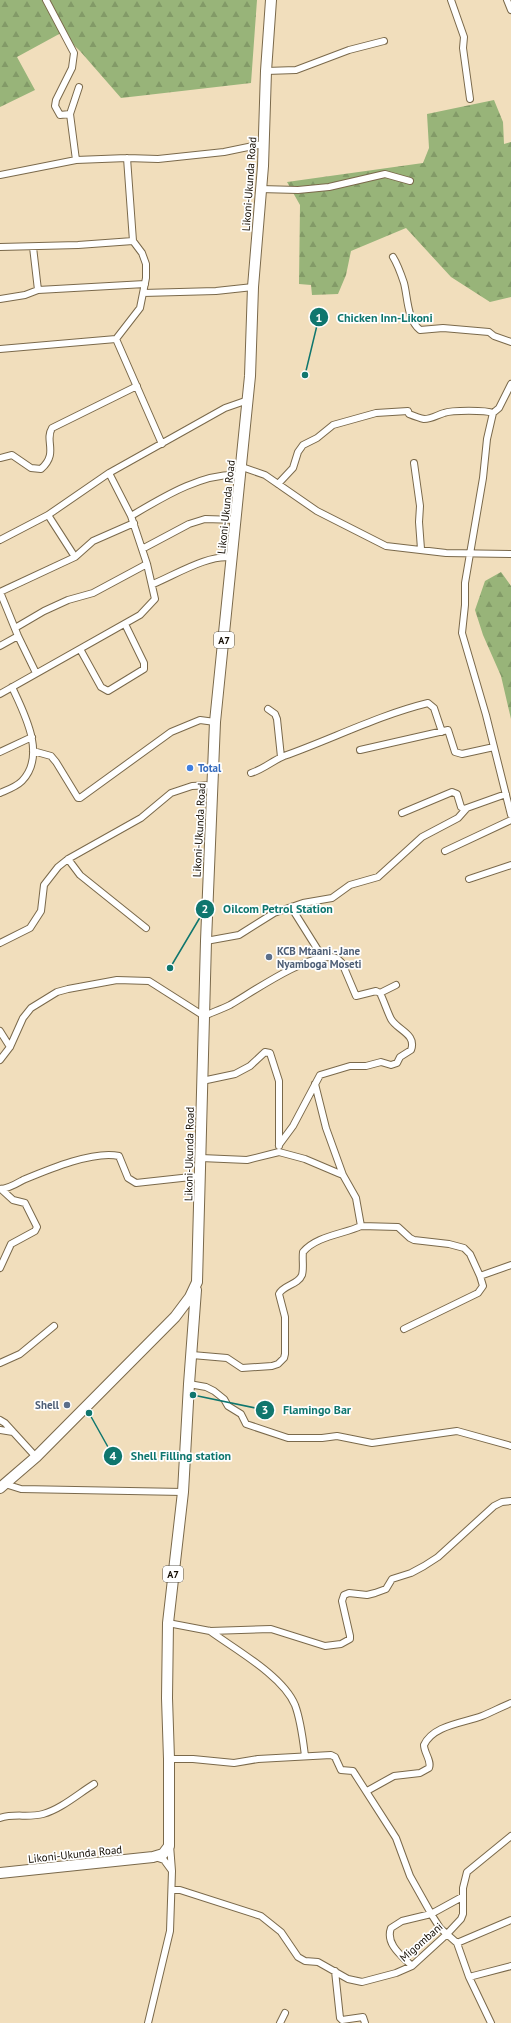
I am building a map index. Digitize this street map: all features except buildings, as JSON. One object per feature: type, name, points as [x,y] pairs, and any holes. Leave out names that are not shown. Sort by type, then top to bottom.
[{"type":"highway","name":"Likoni-Ukunda Road","points":[[2,1486],[36,1458],[171,1321],[190,1297],[197,1282],[206,942],[215,722],[237,520],[248,400],[253,287],[264,144],[270,0]]},
{"type":"highway","name":"A7","points":[[170,1842],[167,1698],[168,1623],[183,1492],[188,1384],[192,1355],[197,1282]]},
{"type":"highway","points":[[171,1321],[181,1314],[186,1313],[192,1318],[194,1327]]},
{"type":"highway","points":[[153,1857],[166,1851],[170,1842]]},
{"type":"highway","name":"Likoni-Ukunda Road","points":[[0,1873],[153,1857]]},
{"type":"street","points":[[46,0],[74,53],[72,68],[55,106],[60,115],[70,114]]},
{"type":"street","points":[[451,0],[464,37],[463,48],[470,99]]},
{"type":"street","points":[[507,0],[511,10]]},
{"type":"street","points":[[266,71],[296,70],[349,50],[384,41]]},
{"type":"street","points":[[76,160],[70,114],[79,87]]},
{"type":"street","points":[[0,175],[76,160],[127,158],[165,159],[224,152],[264,144]]},
{"type":"street","points":[[0,349],[116,338],[136,315],[143,300],[146,264],[142,253],[133,241],[127,158]]},
{"type":"street","points":[[260,189],[298,190],[329,187],[385,174],[410,181]]},
{"type":"street","points":[[0,248],[133,241]]},
{"type":"street","points":[[33,247],[38,290]]},
{"type":"street","points":[[393,257],[404,283],[407,306],[413,322],[420,330],[444,328],[489,332],[494,336],[511,342]]},
{"type":"street","points":[[0,299],[25,295],[38,290],[145,284]]},
{"type":"street","points":[[143,293],[216,291],[253,287]]},
{"type":"street","points":[[116,338],[162,444]]},
{"type":"street","points":[[511,384],[509,394],[499,408],[493,413],[485,450],[483,478],[466,583],[466,605],[462,624],[462,639],[486,715],[511,815]]},
{"type":"street","points":[[0,458],[12,455],[31,468],[41,469],[51,453],[49,436],[52,428],[137,386]]},
{"type":"street","points":[[0,540],[48,516],[109,473],[225,408],[248,400]]},
{"type":"street","points":[[278,484],[293,468],[302,445],[317,438],[337,423],[376,413],[393,411],[408,411],[409,414],[422,419],[436,417],[444,412],[488,411],[493,413]]},
{"type":"street","points":[[414,463],[420,506],[419,522],[421,549]]},
{"type":"street","points":[[131,516],[178,488],[242,471],[265,475],[317,511],[386,546],[446,553],[471,552],[511,554]]},
{"type":"street","points":[[0,694],[140,615],[155,599],[153,584],[134,523],[109,473]]},
{"type":"street","points":[[48,516],[74,557]]},
{"type":"street","points":[[142,549],[189,524],[205,519],[237,520]]},
{"type":"street","points":[[36,673],[15,628],[2,605],[0,592],[74,557],[93,541],[134,523]]},
{"type":"street","points":[[153,584],[211,559],[223,556],[233,558]]},
{"type":"street","points":[[15,628],[44,611],[68,600],[93,593],[147,564]]},
{"type":"street","points":[[80,649],[101,687],[108,691],[144,669],[144,663],[125,624]]},
{"type":"street","points":[[0,646],[18,636]]},
{"type":"street","points":[[0,793],[17,785],[25,777],[31,763],[33,751],[32,737],[12,687]]},
{"type":"street","points":[[251,772],[268,766],[281,757],[377,720],[428,703],[434,708],[442,732]]},
{"type":"street","points":[[268,709],[275,714],[277,719],[281,757]]},
{"type":"street","points":[[33,751],[54,759],[74,793],[78,798],[80,798],[171,732],[200,720],[215,722]]},
{"type":"street","points":[[360,750],[448,730],[455,752],[460,754],[494,746]]},
{"type":"street","points":[[0,752],[32,737]]},
{"type":"street","points":[[0,943],[30,928],[41,911],[44,885],[58,867],[68,859],[142,818],[171,793],[192,786],[213,785]]},
{"type":"street","points":[[402,813],[452,792],[455,793],[461,807],[466,809]]},
{"type":"street","points":[[206,942],[239,935],[263,919],[292,906],[332,898],[350,885],[378,877],[422,837],[458,818],[466,809],[506,794]]},
{"type":"street","points":[[445,852],[511,820]]},
{"type":"street","points":[[68,859],[80,875],[146,928]]},
{"type":"street","points":[[468,879],[511,865]]},
{"type":"street","points":[[292,906],[324,958]]},
{"type":"street","points":[[0,1060],[10,1047],[23,1018],[31,1008],[40,1001],[57,992],[68,989],[117,980],[152,982],[204,1016],[228,1005],[258,987],[306,963],[333,957],[342,963],[355,996],[362,996],[376,991],[380,993],[396,986]]},
{"type":"street","points":[[279,1145],[293,1126],[319,1076],[326,1072],[343,1067],[366,1066],[379,1062],[391,1065],[397,1062],[400,1057],[410,1052],[412,1046],[408,1035],[404,1030],[395,1026],[380,993]]},
{"type":"street","points":[[0,1031],[10,1047]]},
{"type":"street","points":[[202,1081],[234,1074],[250,1066],[265,1052],[270,1053],[279,1081],[279,1152]]},
{"type":"street","points":[[315,1084],[326,1128],[343,1176],[356,1198],[361,1226]]},
{"type":"street","points":[[201,1158],[247,1160],[279,1152],[305,1159],[343,1176]]},
{"type":"street","points":[[0,1268],[11,1244],[35,1231],[37,1227],[25,1203],[13,1200],[1,1189],[58,1166],[93,1156],[119,1156],[128,1178],[136,1183],[200,1176]]},
{"type":"street","points":[[192,1355],[227,1358],[242,1368],[272,1366],[281,1362],[285,1354],[285,1317],[279,1294],[282,1289],[296,1281],[302,1275],[303,1252],[310,1246],[334,1234],[361,1226],[398,1227],[414,1240],[461,1246],[470,1254],[480,1276],[482,1286],[478,1293],[404,1329]]},
{"type":"street","points":[[480,1276],[511,1265]]},
{"type":"street","points":[[0,1363],[20,1354],[54,1326]]},
{"type":"street","points":[[188,1384],[206,1387],[214,1391],[228,1406],[241,1414],[246,1424],[288,1438],[322,1438],[341,1436],[372,1443],[457,1431],[511,1446]]},
{"type":"street","points":[[0,1420],[5,1423],[36,1458]]},
{"type":"street","points":[[0,1430],[13,1432]]},
{"type":"street","points":[[2,1486],[21,1490],[183,1492]]},
{"type":"street","points":[[168,1623],[210,1631],[266,1628],[325,1646],[347,1642],[350,1636],[342,1600],[344,1595],[349,1593],[367,1595],[386,1588],[392,1579],[411,1573],[434,1560],[494,1506],[502,1502],[511,1501]]},
{"type":"street","points":[[210,1631],[266,1672],[290,1697],[299,1717],[305,1756]]},
{"type":"street","points":[[367,1791],[394,1776],[420,1772],[429,1768],[430,1763],[425,1754],[424,1745],[429,1737],[442,1730],[484,1715],[511,1703]]},
{"type":"street","points":[[169,1759],[198,1759],[234,1763],[258,1759],[334,1756],[341,1770],[353,1771],[396,1838],[410,1876],[431,1914],[440,1928],[457,1943],[469,1977],[491,2023]]},
{"type":"street","points":[[0,1818],[9,1815],[32,1816],[46,1813],[94,1784]]},
{"type":"street","name":"Migombani","points":[[172,1890],[180,1890],[261,1916],[281,1932],[298,1957],[304,1961],[318,1962],[348,1978],[362,1982],[396,1974],[412,1966],[447,1934],[463,1916],[462,1896],[467,1872],[511,1836]]},
{"type":"street","points":[[148,2023],[168,1946],[172,1915],[172,1871],[170,1842]]},
{"type":"street","points":[[153,1857],[164,1860],[172,1871]]},
{"type":"street","points":[[412,1966],[394,1947],[389,1932],[393,1925],[402,1921],[431,1914],[462,1896]]},
{"type":"street","points":[[457,1943],[511,1920]]},
{"type":"street","points":[[469,1977],[511,1966]]},
{"type":"street","points":[[335,1971],[340,2018],[342,2020],[363,2017],[365,2023]]},
{"type":"street","points":[[280,2023],[285,2013]]},
{"type":"green space","points":[[0,0],[257,0],[251,83],[121,98],[80,51],[61,33],[17,57],[35,90],[0,107]]},
{"type":"green space","points":[[494,100],[503,122],[504,144],[511,142],[511,297],[490,302],[451,277],[406,228],[351,251],[346,275],[338,294],[312,295],[311,285],[299,284],[300,205],[287,182],[423,163],[429,148],[427,114]]},
{"type":"green space","points":[[501,572],[511,586],[511,719],[501,676],[483,635],[475,610],[485,581]]},
{"type":"place","name":"Chicken Inn-Likoni","points":[[305,375]]},
{"type":"place","name":"Total","points":[[190,768]]},
{"type":"place","name":"KCB Mtaani - Jane Nyamboga Moseti","points":[[269,957]]},
{"type":"place","name":"Oilcom Petrol Station","points":[[170,968]]},
{"type":"place","name":"Flamingo Bar","points":[[193,1395]]},
{"type":"place","name":"Shell","points":[[67,1405]]},
{"type":"place","name":"Shell Filling station","points":[[89,1413]]}]
